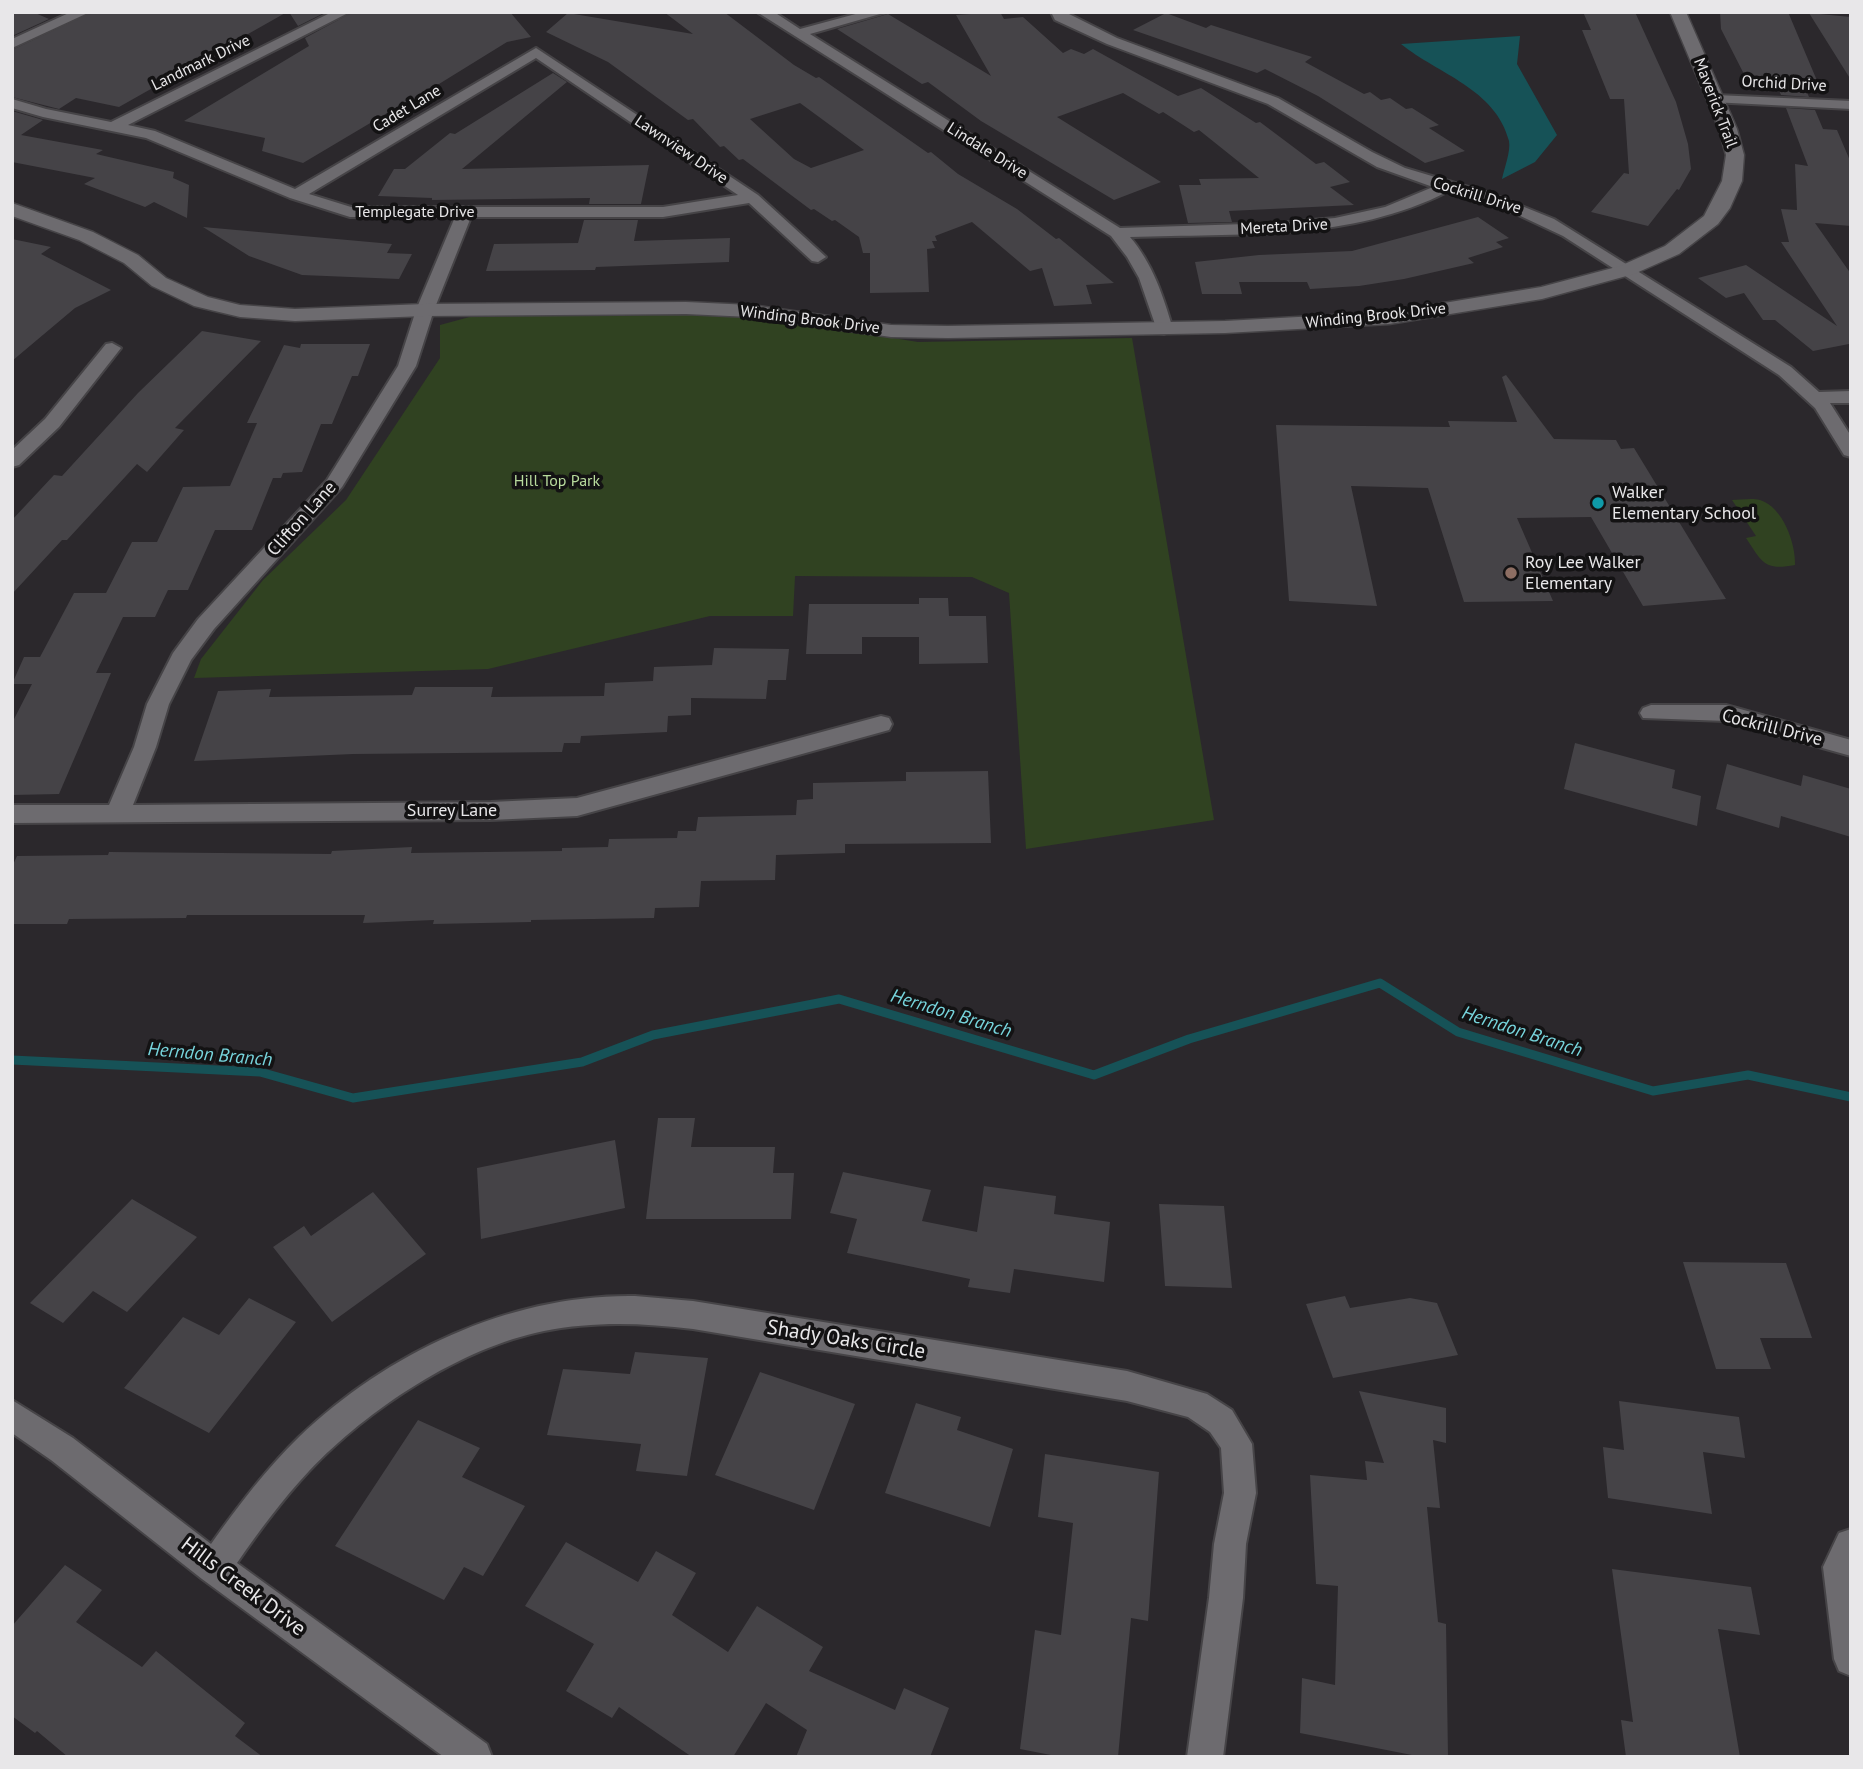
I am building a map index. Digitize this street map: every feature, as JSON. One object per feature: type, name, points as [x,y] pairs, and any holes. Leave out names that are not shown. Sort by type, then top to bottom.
[{"type":"street","points":[[12,44],[83,12]]},
{"type":"street","name":"Landmark Drive","points":[[112,127],[343,12]]},
{"type":"street","name":"Lindale Drive","points":[[764,12],[1117,233],[1135,253],[1150,279],[1164,329]]},
{"type":"street","points":[[799,33],[880,12]]},
{"type":"street","name":"Cockrill Drive","points":[[1058,12],[1060,17],[1100,36],[1276,102],[1396,170],[1444,187],[1483,196],[1537,216],[1773,362],[1816,398],[1851,451]]},
{"type":"street","name":"Maverick Trail","points":[[1627,270],[1687,240],[1711,220],[1720,208],[1732,181],[1735,155],[1716,99],[1678,12]]},
{"type":"street","name":"Cadet Lane","points":[[296,195],[536,52]]},
{"type":"street","name":"Lawnview Drive","points":[[536,52],[752,198],[818,257]]},
{"type":"street","name":"Orchid Drive","points":[[1716,99],[1851,105]]},
{"type":"street","name":"Templegate Drive","points":[[12,103],[150,134],[296,195],[350,212],[663,212],[752,198]]},
{"type":"street","name":"Mereta Drive","points":[[1117,233],[1303,228],[1347,222],[1396,212],[1420,202],[1444,187]]},
{"type":"street","name":"Winding Brook Drive","points":[[12,209],[86,236],[131,259],[159,282],[201,302],[240,310],[295,315],[425,310],[712,309],[764,313],[891,331],[1302,325],[1389,318],[1542,293],[1627,270]]},
{"type":"street","name":"Clifton Lane","points":[[118,812],[145,747],[158,704],[181,658],[206,624],[335,483],[407,366],[425,310],[465,212]]},
{"type":"street","points":[[12,461],[52,423],[113,348]]},
{"type":"street","points":[[1816,398],[1851,397]]},
{"type":"street","name":"Cockrill Drive","points":[[1651,713],[1726,713],[1851,748]]},
{"type":"street","name":"Surrey Lane","points":[[12,814],[491,811],[577,807],[881,724]]},
{"type":"street","name":"Shady Oaks Circle","points":[[214,1567],[277,1483],[311,1447],[347,1416],[460,1347],[501,1329],[538,1318],[577,1311],[650,1310],[1127,1386],[1196,1404],[1221,1422],[1236,1444],[1240,1493],[1230,1544],[1226,1598],[1205,1757]]},
{"type":"street","name":"Hills Creek Drive","points":[[12,1415],[62,1449],[214,1567],[474,1757]]},
{"type":"street","points":[[1851,1545],[1840,1567],[1851,1658]]},
{"type":"green space","name":"Hill Top Park","points":[[477,315],[720,315],[774,319],[918,342],[1132,338],[1214,820],[1026,849],[1009,593],[972,577],[795,576],[793,616],[710,616],[488,669],[194,678],[201,659],[263,580],[346,500],[440,358],[440,325]]},
{"type":"green space","points":[[1732,500],[1760,500],[1775,510],[1790,537],[1795,565],[1777,567],[1760,559],[1746,538],[1756,536]]},
{"type":"water","points":[[1520,36],[1517,64],[1557,135],[1535,162],[1502,179],[1509,141],[1492,108],[1464,84],[1401,44]]},
{"type":"building","points":[[12,12],[33,12],[49,19],[12,36]]},
{"type":"building","points":[[92,12],[287,12],[119,107],[76,98],[59,109],[12,97],[12,50]]},
{"type":"building","points":[[289,12],[326,12],[298,26]]},
{"type":"building","points":[[353,12],[510,12],[531,37],[507,42],[435,84],[413,101],[409,100],[303,163],[262,151],[265,138],[184,121],[309,46],[305,38]]},
{"type":"building","points":[[664,12],[724,12],[794,65],[816,78],[819,77],[928,153],[931,152],[958,174],[1017,209],[1056,239],[1059,238],[1114,283],[1086,285],[1092,304],[1054,306],[1042,268],[1030,271],[972,222],[935,236],[937,241],[932,241],[935,248],[927,249],[929,292],[870,293],[870,253],[863,253],[859,237],[835,220],[811,210],[743,159],[739,160],[724,146],[720,147],[693,119],[688,120],[608,62],[546,32],[568,13],[693,34]],"holes":[[[800,103],[864,150],[811,168],[794,159],[750,119]]]},
{"type":"building","points":[[1000,12],[1004,19],[1023,17],[1063,53],[1071,49],[1084,54],[1093,49],[1178,96],[1201,88],[1256,123],[1260,122],[1316,164],[1324,162],[1350,182],[1330,187],[1354,205],[1229,211],[1232,222],[1188,223],[1179,185],[1201,185],[1199,179],[1259,178],[1199,130],[1194,132],[1163,112],[1159,114],[1123,93],[1057,117],[1161,182],[1114,200],[981,121],[928,82],[922,84],[837,29],[888,14],[991,76],[956,15]]},
{"type":"building","points":[[1583,12],[1635,12],[1676,102],[1688,144],[1691,169],[1679,190],[1677,189],[1648,226],[1591,212],[1624,173],[1629,174],[1624,99],[1610,99],[1582,30],[1591,30]]},
{"type":"building","points":[[1720,12],[1788,12],[1818,83],[1803,83],[1809,97],[1781,95],[1775,81],[1747,80],[1721,29]]},
{"type":"building","points":[[1166,13],[1206,28],[1211,25],[1312,57],[1305,62],[1364,94],[1370,92],[1381,100],[1390,98],[1406,109],[1412,108],[1439,125],[1429,128],[1465,151],[1425,163],[1318,96],[1265,69],[1257,73],[1133,30]]},
{"type":"building","points":[[1809,13],[1851,17],[1851,80]]},
{"type":"building","points":[[553,73],[567,82],[462,169],[649,165],[641,204],[589,204],[590,198],[432,200],[378,196],[394,169],[405,169],[450,133],[455,134]]},
{"type":"building","points":[[1786,108],[1815,110],[1823,129],[1837,130],[1851,163],[1851,226],[1815,223],[1851,274],[1851,346],[1849,344],[1813,351],[1775,320],[1763,320],[1744,293],[1726,298],[1698,278],[1746,265],[1837,326],[1781,242],[1789,242],[1781,209],[1797,210],[1795,164],[1808,166]]},
{"type":"building","points":[[12,111],[43,120],[21,135],[103,150],[96,154],[174,172],[173,178],[189,185],[187,218],[154,202],[145,207],[84,184],[95,178],[12,162]]},
{"type":"building","points":[[1478,217],[1509,238],[1496,242],[1503,247],[1468,258],[1474,263],[1404,279],[1359,286],[1310,289],[1307,282],[1239,282],[1242,294],[1202,294],[1195,262],[1259,255],[1352,251]]},
{"type":"building","points":[[584,220],[638,220],[634,241],[730,238],[729,262],[596,267],[595,270],[486,271],[494,244],[578,243]]},
{"type":"building","points":[[203,227],[392,244],[387,253],[412,254],[399,279],[302,275],[249,256]]},
{"type":"building","points":[[12,239],[51,247],[41,254],[111,290],[75,308],[12,361]]},
{"type":"building","points":[[202,331],[261,341],[175,428],[184,430],[147,472],[137,464],[67,540],[62,540],[12,594],[12,520],[54,475],[62,476],[138,393]]},
{"type":"building","points":[[301,344],[370,344],[358,376],[352,376],[332,424],[321,424],[302,472],[283,473],[281,478],[273,478],[252,530],[215,530],[188,590],[168,590],[155,617],[123,617],[96,673],[111,673],[59,794],[12,795],[12,723],[32,684],[12,684],[24,657],[40,657],[74,593],[106,593],[132,542],[157,542],[183,487],[230,486],[257,423],[247,423],[284,345],[300,348]]},
{"type":"building","name":"Walker Elementary School","points":[[1506,375],[1554,439],[1616,440],[1621,449],[1634,448],[1726,599],[1643,606],[1591,517],[1517,518],[1553,601],[1464,602],[1428,488],[1351,486],[1377,606],[1289,601],[1276,425],[1450,427],[1448,421],[1517,422],[1502,377]]},
{"type":"building","points":[[919,598],[948,598],[949,616],[986,616],[988,663],[919,664],[919,637],[862,637],[862,654],[806,654],[809,604],[919,604]]},
{"type":"building","points":[[714,648],[789,649],[786,680],[768,680],[766,699],[691,698],[691,715],[668,716],[667,732],[581,736],[580,743],[564,743],[562,752],[353,754],[194,761],[218,691],[271,689],[269,697],[412,695],[415,687],[493,687],[491,697],[604,696],[605,683],[653,681],[654,667],[712,665]]},
{"type":"building","points":[[1575,743],[1675,770],[1672,788],[1701,796],[1697,826],[1564,789]]},
{"type":"building","points":[[1727,764],[1801,786],[1803,775],[1851,789],[1851,837],[1781,816],[1779,828],[1716,809]]},
{"type":"building","points":[[988,771],[991,843],[845,844],[845,853],[776,855],[775,880],[701,881],[699,907],[655,908],[654,918],[433,924],[434,920],[363,923],[365,915],[187,915],[186,918],[69,919],[67,924],[12,924],[12,867],[17,856],[108,855],[109,852],[331,854],[332,851],[412,847],[411,853],[562,851],[562,848],[608,847],[609,839],[677,838],[678,831],[696,831],[698,817],[796,815],[797,800],[813,799],[813,783],[906,781],[906,772]]},
{"type":"building","points":[[658,1118],[695,1118],[691,1147],[775,1147],[773,1173],[794,1173],[791,1219],[646,1219]]},
{"type":"building","points":[[615,1140],[625,1208],[481,1239],[477,1168]]},
{"type":"building","points":[[843,1172],[931,1190],[922,1221],[977,1232],[984,1186],[1056,1196],[1054,1214],[1110,1222],[1104,1282],[1014,1269],[1010,1293],[968,1287],[970,1279],[847,1253],[857,1219],[830,1213]]},
{"type":"building","points":[[373,1192],[426,1254],[332,1322],[273,1247],[304,1226],[311,1236]]},
{"type":"building","points":[[132,1199],[197,1237],[127,1312],[93,1291],[63,1323],[30,1303]]},
{"type":"building","points":[[1159,1204],[1224,1206],[1232,1288],[1165,1286]]},
{"type":"building","points":[[1683,1262],[1786,1263],[1812,1338],[1760,1338],[1771,1369],[1716,1369]]},
{"type":"building","points":[[1345,1296],[1350,1308],[1410,1298],[1437,1303],[1458,1355],[1333,1378],[1306,1304]]},
{"type":"building","points":[[249,1298],[296,1322],[209,1433],[124,1388],[183,1317],[219,1335]]},
{"type":"building","points":[[635,1352],[708,1358],[687,1476],[636,1471],[641,1444],[547,1435],[563,1369],[630,1374]]},
{"type":"building","points":[[760,1372],[855,1404],[814,1510],[715,1475]]},
{"type":"building","points":[[1359,1391],[1446,1408],[1446,1443],[1433,1440],[1440,1508],[1427,1507],[1438,1622],[1446,1624],[1448,1757],[1422,1757],[1300,1733],[1302,1678],[1335,1685],[1338,1586],[1316,1584],[1310,1475],[1367,1480],[1365,1461],[1384,1463]]},
{"type":"building","points":[[1619,1401],[1739,1417],[1745,1458],[1703,1452],[1712,1514],[1608,1498],[1603,1447],[1624,1450]]},
{"type":"building","points":[[916,1403],[961,1417],[957,1430],[1013,1449],[990,1527],[885,1493]]},
{"type":"building","points":[[418,1420],[480,1448],[462,1477],[525,1506],[483,1576],[464,1567],[444,1600],[335,1546]]},
{"type":"building","points":[[1045,1454],[1159,1472],[1148,1621],[1131,1618],[1118,1757],[1061,1757],[1020,1749],[1035,1630],[1061,1635],[1073,1523],[1038,1517]]},
{"type":"building","points":[[566,1542],[638,1582],[656,1551],[696,1573],[672,1615],[728,1652],[757,1606],[823,1647],[809,1671],[895,1710],[904,1688],[949,1708],[930,1757],[796,1757],[807,1730],[766,1703],[733,1757],[692,1757],[619,1707],[612,1718],[566,1691],[594,1644],[525,1606]]},
{"type":"building","points":[[65,1565],[102,1590],[76,1622],[142,1667],[156,1651],[245,1723],[235,1736],[263,1757],[68,1757],[37,1731],[35,1733],[12,1716],[12,1626]]},
{"type":"building","points":[[1612,1569],[1751,1587],[1760,1635],[1718,1629],[1740,1757],[1626,1757],[1621,1720],[1633,1722]]},
{"type":"waterway","name":"Herndon Branch","points":[[12,1060],[260,1072],[353,1098],[582,1062],[653,1035],[839,999],[1094,1075],[1189,1039],[1380,983],[1458,1032],[1653,1091],[1748,1075],[1851,1097]]},
{"type":"place","name":"Walker Elementary School","points":[[1598,503]]},
{"type":"place","name":"Roy Lee Walker Elementary","points":[[1511,573]]}]
